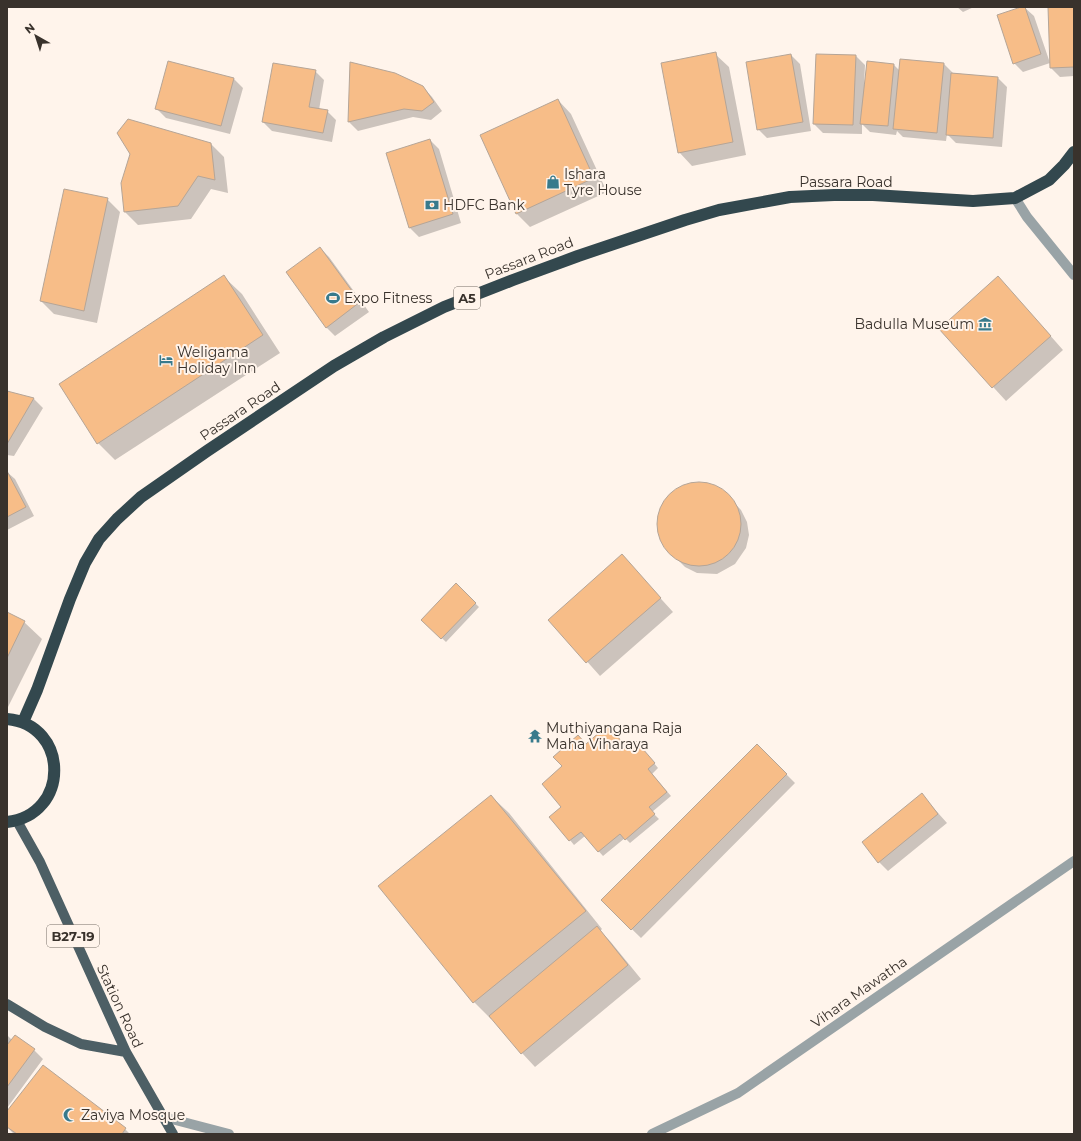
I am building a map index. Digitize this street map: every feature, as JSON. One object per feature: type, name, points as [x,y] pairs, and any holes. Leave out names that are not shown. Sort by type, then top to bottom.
[{"type":"highway","name":"Passara Road","points":[[23,722],[37,690],[85,563],[100,539],[117,519],[141,497],[213,446],[334,366],[384,337],[444,307],[513,280],[592,251],[719,210],[790,197],[834,195],[873,195],[973,201],[1015,198],[1049,180],[1074,152]]},
{"type":"highway","points":[[7,719],[23,722],[37,730],[47,742],[53,758],[55,773],[51,789],[44,803],[32,814],[12,821]]},
{"type":"main road","name":"Station Road","points":[[12,821],[40,862],[126,1052],[173,1134]]},
{"type":"main road","points":[[7,1004],[45,1027],[82,1044],[126,1052]]},
{"type":"street","points":[[1015,198],[1027,217],[1074,275]]},
{"type":"street","name":"Vihara Mawatha","points":[[652,1134],[738,1093],[1074,861]]},
{"type":"street","points":[[164,1117],[229,1134]]},
{"type":"building","points":[[1025,7],[1041,54],[1013,64],[997,15]]},
{"type":"building","points":[[1048,7],[1074,7],[1074,67],[1050,68]]},
{"type":"building","points":[[716,52],[733,142],[678,153],[661,63]]},
{"type":"building","points":[[791,54],[803,122],[757,130],[746,62]]},
{"type":"building","points":[[816,54],[856,55],[853,125],[813,124]]},
{"type":"building","points":[[900,59],[944,63],[937,133],[893,129]]},
{"type":"building","points":[[168,61],[234,78],[221,126],[155,109]]},
{"type":"building","points":[[867,61],[894,64],[888,126],[860,124]]},
{"type":"building","points":[[350,62],[395,73],[423,86],[434,102],[422,111],[404,109],[348,122]]},
{"type":"building","points":[[273,63],[316,70],[309,107],[328,110],[323,133],[262,122]]},
{"type":"building","points":[[951,73],[998,77],[993,138],[946,135]]},
{"type":"building","points":[[558,99],[594,178],[516,214],[480,135]]},
{"type":"building","points":[[128,119],[211,143],[215,180],[198,176],[178,206],[124,212],[121,183],[130,154],[117,133]]},
{"type":"building","points":[[430,139],[453,214],[409,228],[386,153]]},
{"type":"building","points":[[64,189],[108,198],[84,311],[40,301]]},
{"type":"building","points":[[320,247],[360,302],[326,328],[286,272]]},
{"type":"building","points":[[224,275],[263,335],[97,444],[59,384]]},
{"type":"building","points":[[998,276],[1051,336],[992,388],[939,329]]},
{"type":"building","points":[[7,391],[34,398],[7,444]]},
{"type":"building","points":[[7,471],[26,507],[7,517]]},
{"type":"building","points":[[699,482],[707,483],[722,489],[734,501],[740,516],[740,532],[734,547],[722,559],[707,565],[699,566],[691,565],[676,559],[664,547],[658,532],[657,524],[658,516],[664,501],[676,489],[691,483]]},
{"type":"building","points":[[622,554],[661,598],[586,663],[548,620]]},
{"type":"building","points":[[456,583],[476,603],[441,639],[421,620]]},
{"type":"building","points":[[7,612],[25,621],[7,658]]},
{"type":"building","points":[[608,725],[627,748],[636,741],[655,763],[648,769],[667,792],[649,807],[655,814],[625,840],[620,834],[598,852],[581,832],[569,841],[549,817],[561,807],[542,784],[562,766],[553,757],[578,735],[586,744]]},
{"type":"building","points":[[757,744],[787,774],[631,930],[601,900]]},
{"type":"building","points":[[922,793],[938,814],[878,863],[862,842]]},
{"type":"building","points":[[491,795],[586,911],[473,1003],[378,886]]},
{"type":"building","points":[[597,926],[628,965],[521,1054],[489,1016]]},
{"type":"building","points":[[15,1035],[35,1049],[7,1087],[7,1045]]},
{"type":"building","points":[[43,1065],[126,1128],[122,1134],[17,1134],[7,1127],[7,1111]]},
{"type":"place","name":"Ishara Tyre House","points":[[553,182]]},
{"type":"place","name":"HDFC Bank","points":[[432,205]]},
{"type":"place","name":"Expo Fitness","points":[[333,298]]},
{"type":"place","name":"Badulla Museum","points":[[985,324]]},
{"type":"place","name":"Weligama Holiday Inn","points":[[166,360]]},
{"type":"place","name":"Muthiyangana Raja Maha Viharaya","points":[[535,736]]},
{"type":"place","name":"Zaviya Mosque","points":[[70,1115]]}]
